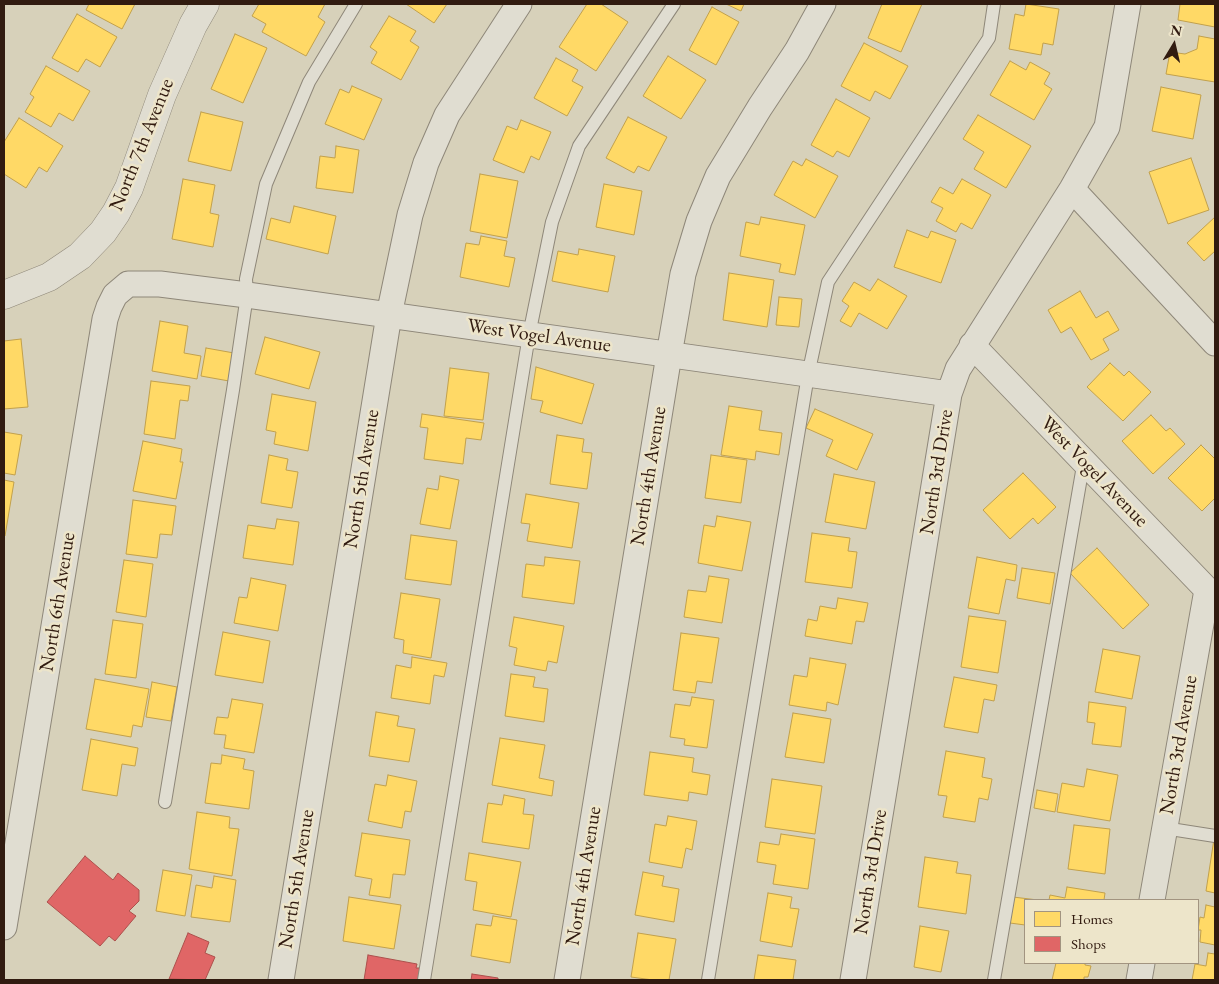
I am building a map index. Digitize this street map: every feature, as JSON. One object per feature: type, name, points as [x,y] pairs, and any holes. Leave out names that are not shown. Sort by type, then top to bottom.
[{"type":"street","name":"North 7th Avenue","points":[[4,295],[49,277],[80,256],[103,232],[116,214],[129,188],[162,95],[193,25],[205,4]]},
{"type":"street","name":"North 5th Avenue","points":[[281,980],[389,315],[410,215],[426,163],[448,115],[519,4]]},
{"type":"street","name":"North 4th Avenue","points":[[567,980],[669,354],[684,274],[699,221],[718,176],[797,51],[823,4]]},
{"type":"street","name":"North 3rd Drive","points":[[853,980],[949,394],[958,369],[972,345],[1072,189],[1107,127],[1128,4]]},
{"type":"street","points":[[1072,189],[1215,343]]},
{"type":"street","name":"West Vogel Avenue","points":[[128,284],[160,284],[247,295],[949,394]]},
{"type":"street","name":"North 6th Avenue","points":[[4,927],[104,319],[115,296],[128,284]]},
{"type":"street","name":"West Vogel Avenue","points":[[972,345],[1211,594]]},
{"type":"street","name":"North 3rd Avenue","points":[[1152,899],[1164,828],[1211,594]]},
{"type":"street","points":[[1139,980],[1142,964]]},
{"type":"lane","points":[[165,802],[247,295],[246,279],[266,184],[309,82],[356,4]]},
{"type":"lane","points":[[424,980],[529,335],[552,222],[579,146],[674,4]]},
{"type":"lane","points":[[708,980],[808,375],[828,282],[989,38],[994,4]]},
{"type":"lane","points":[[994,980],[1084,460]]},
{"type":"lane","points":[[1164,828],[1215,836]]},
{"type":"building: Homes","points":[[89,4],[135,4],[122,29],[86,10]]},
{"type":"building: Homes","points":[[259,4],[325,4],[318,17],[325,22],[306,56],[262,32],[266,24],[252,16]]},
{"type":"building: Homes","points":[[406,4],[447,4],[434,23]]},
{"type":"building: Homes","points":[[587,4],[601,4],[628,22],[596,71],[559,47]]},
{"type":"building: Homes","points":[[726,4],[744,4],[741,11]]},
{"type":"building: Homes","points":[[882,4],[922,4],[901,52],[868,38]]},
{"type":"building: Homes","points":[[1026,4],[1059,9],[1053,45],[1043,43],[1041,55],[1009,49],[1015,14],[1024,16]]},
{"type":"building: Homes","points":[[1180,4],[1215,4],[1215,27],[1178,20]]},
{"type":"building: Homes","points":[[712,7],[739,22],[716,65],[689,50]]},
{"type":"building: Homes","points":[[77,14],[117,37],[100,67],[86,59],[78,72],[52,58]]},
{"type":"building: Homes","points":[[389,16],[416,31],[410,41],[419,47],[401,80],[371,63],[377,52],[370,47]]},
{"type":"building: Homes","points":[[235,34],[267,48],[243,103],[211,89]]},
{"type":"building: Homes","points":[[1199,36],[1215,39],[1215,82],[1166,74],[1170,52],[1185,54],[1197,49]]},
{"type":"building: Homes","points":[[864,43],[908,66],[890,99],[875,91],[870,101],[841,86]]},
{"type":"building: Homes","points":[[668,56],[706,80],[681,119],[643,96]]},
{"type":"building: Homes","points":[[556,58],[578,70],[572,81],[583,87],[567,116],[534,98]]},
{"type":"building: Homes","points":[[1010,61],[1026,70],[1030,62],[1050,73],[1044,84],[1052,89],[1034,120],[990,95]]},
{"type":"building: Homes","points":[[46,66],[90,91],[73,121],[59,113],[51,127],[25,112],[34,97],[30,94]]},
{"type":"building: Homes","points":[[352,86],[382,99],[364,140],[325,124],[340,89],[349,93]]},
{"type":"building: Homes","points":[[1161,87],[1201,95],[1193,139],[1152,131]]},
{"type":"building: Homes","points":[[836,99],[870,118],[849,157],[837,151],[833,157],[811,145]]},
{"type":"building: Homes","points":[[201,112],[243,122],[231,171],[188,161]]},
{"type":"building: Homes","points":[[978,115],[1031,146],[1006,188],[974,169],[984,152],[963,139]]},
{"type":"building: Homes","points":[[628,117],[667,137],[649,171],[638,166],[634,173],[606,158]]},
{"type":"building: Homes","points":[[19,118],[63,146],[47,172],[39,167],[26,188],[4,174],[4,142]]},
{"type":"building: Homes","points":[[521,120],[551,132],[539,160],[531,156],[524,173],[493,160],[507,126],[517,130]]},
{"type":"building: Homes","points":[[336,146],[359,150],[353,193],[316,188],[320,156],[335,158]]},
{"type":"building: Homes","points":[[1191,158],[1209,210],[1168,224],[1149,172]]},
{"type":"building: Homes","points":[[806,159],[838,176],[815,218],[774,195],[793,161],[802,166]]},
{"type":"building: Homes","points":[[480,174],[518,181],[507,238],[470,231]]},
{"type":"building: Homes","points":[[183,179],[215,185],[210,213],[219,215],[213,247],[172,239]]},
{"type":"building: Homes","points":[[962,179],[991,195],[972,229],[961,223],[956,232],[936,221],[943,208],[931,202],[940,187],[953,194]]},
{"type":"building: Homes","points":[[604,184],[642,191],[634,235],[596,227]]},
{"type":"building: Homes","points":[[294,206],[336,216],[328,254],[266,239],[271,218],[290,223]]},
{"type":"building: Homes","points":[[761,217],[805,225],[795,275],[779,272],[781,264],[740,256],[746,222],[759,225]]},
{"type":"building: Homes","points":[[1215,217],[1215,251],[1204,261],[1187,243]]},
{"type":"building: Homes","points":[[907,230],[928,238],[931,231],[956,240],[941,283],[894,267]]},
{"type":"building: Homes","points":[[481,236],[507,241],[504,256],[515,258],[509,287],[460,277],[466,243],[479,245]]},
{"type":"building: Homes","points":[[579,249],[615,256],[608,292],[552,281],[558,251],[578,255]]},
{"type":"building: Homes","points":[[729,273],[774,280],[767,327],[723,320]]},
{"type":"building: Homes","points":[[878,279],[907,296],[887,329],[859,313],[851,327],[840,321],[849,306],[842,301],[854,282],[870,291]]},
{"type":"building: Homes","points":[[1080,291],[1096,318],[1108,311],[1119,330],[1103,339],[1109,350],[1091,360],[1071,327],[1061,333],[1048,310]]},
{"type":"building: Homes","points":[[779,297],[802,299],[799,327],[776,325]]},
{"type":"building: Homes","points":[[160,321],[188,326],[184,353],[201,356],[197,379],[152,371]]},
{"type":"building: Homes","points":[[265,337],[320,352],[309,389],[255,374]]},
{"type":"building: Homes","points":[[21,339],[28,407],[4,409],[4,341]]},
{"type":"building: Homes","points":[[206,348],[234,353],[229,381],[201,376]]},
{"type":"building: Homes","points":[[1110,363],[1124,376],[1129,371],[1151,392],[1123,421],[1087,387]]},
{"type":"building: Homes","points":[[536,367],[594,384],[582,424],[540,412],[543,401],[531,399]]},
{"type":"building: Homes","points":[[450,368],[489,373],[483,420],[444,416]]},
{"type":"building: Homes","points":[[151,381],[190,386],[188,401],[180,400],[175,439],[144,434]]},
{"type":"building: Homes","points":[[272,394],[316,402],[308,451],[274,444],[276,432],[266,430]]},
{"type":"building: Homes","points":[[729,406],[762,411],[759,430],[782,433],[779,455],[756,451],[755,460],[721,455]]},
{"type":"building: Homes","points":[[815,409],[873,434],[857,470],[826,456],[833,440],[806,428]]},
{"type":"building: Homes","points":[[422,414],[484,423],[481,440],[466,438],[463,464],[424,459],[428,428],[420,427]]},
{"type":"building: Homes","points":[[1151,415],[1166,431],[1170,428],[1185,444],[1153,474],[1122,441]]},
{"type":"building: Homes","points":[[4,432],[22,435],[15,475],[4,473]]},
{"type":"building: Homes","points":[[557,435],[584,439],[582,452],[592,453],[587,489],[550,484]]},
{"type":"building: Homes","points":[[143,441],[182,449],[180,462],[183,462],[176,499],[133,491]]},
{"type":"building: Homes","points":[[1201,445],[1215,459],[1215,498],[1202,511],[1168,478]]},
{"type":"building: Homes","points":[[269,455],[288,459],[286,470],[298,472],[292,508],[261,503]]},
{"type":"building: Homes","points":[[711,455],[747,460],[741,503],[705,498]]},
{"type":"building: Homes","points":[[1023,473],[1056,507],[1038,524],[1033,518],[1010,539],[983,510]]},
{"type":"building: Homes","points":[[834,474],[875,482],[866,529],[825,522]]},
{"type":"building: Homes","points":[[440,476],[459,480],[450,529],[420,524],[427,488],[438,490]]},
{"type":"building: Homes","points":[[4,480],[14,482],[5,536],[4,536]]},
{"type":"building: Homes","points":[[526,494],[579,503],[572,548],[527,541],[530,524],[521,523]]},
{"type":"building: Homes","points":[[133,500],[176,506],[172,535],[160,534],[157,558],[126,554]]},
{"type":"building: Homes","points":[[717,516],[751,522],[742,571],[698,563],[704,525],[715,527]]},
{"type":"building: Homes","points":[[277,519],[299,522],[293,565],[243,558],[248,525],[275,529]]},
{"type":"building: Homes","points":[[812,533],[850,538],[848,551],[857,552],[852,588],[805,582]]},
{"type":"building: Homes","points":[[411,535],[457,541],[451,585],[405,579]]},
{"type":"building: Homes","points":[[1097,548],[1149,605],[1123,629],[1070,573]]},
{"type":"building: Homes","points":[[545,557],[580,561],[574,604],[522,597],[526,564],[544,566]]},
{"type":"building: Homes","points":[[977,557],[1017,565],[1015,581],[1006,579],[999,614],[968,608]]},
{"type":"building: Homes","points":[[124,560],[153,564],[146,617],[116,612]]},
{"type":"building: Homes","points":[[1022,568],[1055,573],[1050,604],[1017,598]]},
{"type":"building: Homes","points":[[709,576],[729,579],[722,623],[684,617],[688,590],[706,592]]},
{"type":"building: Homes","points":[[251,578],[286,585],[278,631],[234,623],[239,597],[247,598]]},
{"type":"building: Homes","points":[[401,593],[440,599],[431,658],[403,653],[404,640],[394,638]]},
{"type":"building: Homes","points":[[838,598],[868,603],[864,622],[856,621],[852,644],[805,636],[808,619],[817,621],[820,606],[836,609]]},
{"type":"building: Homes","points":[[969,616],[1006,621],[998,673],[961,667]]},
{"type":"building: Homes","points":[[514,617],[564,626],[557,663],[548,661],[546,671],[514,665],[517,648],[509,646]]},
{"type":"building: Homes","points":[[113,620],[143,624],[136,678],[105,674]]},
{"type":"building: Homes","points":[[223,632],[270,641],[263,683],[215,675]]},
{"type":"building: Homes","points":[[681,633],[719,638],[712,683],[697,681],[695,693],[673,690]]},
{"type":"building: Homes","points":[[1103,649],[1140,656],[1132,699],[1095,692]]},
{"type":"building: Homes","points":[[412,657],[447,663],[444,677],[434,675],[430,704],[391,698],[396,665],[411,668]]},
{"type":"building: Homes","points":[[810,658],[846,664],[838,705],[827,702],[826,711],[789,705],[794,675],[807,677]]},
{"type":"building: Homes","points":[[511,674],[535,677],[533,687],[548,689],[544,722],[505,716]]},
{"type":"building: Homes","points":[[954,677],[997,685],[994,701],[984,699],[978,733],[944,727]]},
{"type":"building: Homes","points":[[95,679],[149,689],[142,727],[133,725],[131,737],[86,729]]},
{"type":"building: Homes","points":[[152,682],[177,687],[171,721],[146,717]]},
{"type":"building: Homes","points":[[692,697],[714,700],[707,748],[684,745],[685,739],[670,737],[675,704],[690,706]]},
{"type":"building: Homes","points":[[232,699],[263,704],[254,753],[224,748],[226,735],[214,734],[217,717],[228,718]]},
{"type":"building: Homes","points":[[1089,702],[1126,707],[1121,747],[1092,744],[1095,723],[1087,722]]},
{"type":"building: Homes","points":[[376,712],[399,716],[397,726],[415,729],[409,762],[369,756]]},
{"type":"building: Homes","points":[[793,713],[831,719],[824,763],[785,757]]},
{"type":"building: Homes","points":[[500,738],[545,745],[539,778],[554,781],[552,796],[492,785]]},
{"type":"building: Homes","points":[[91,739],[138,748],[135,766],[122,764],[117,796],[82,790]]},
{"type":"building: Homes","points":[[946,751],[985,758],[982,777],[992,779],[988,800],[979,798],[975,822],[943,817],[947,796],[938,795]]},
{"type":"building: Homes","points":[[650,752],[694,758],[692,772],[710,775],[707,795],[689,792],[688,801],[644,795]]},
{"type":"building: Homes","points":[[222,755],[245,759],[243,769],[254,771],[249,809],[205,803],[211,763],[221,764]]},
{"type":"building: Homes","points":[[1087,769],[1118,775],[1110,821],[1057,812],[1062,783],[1084,787]]},
{"type":"building: Homes","points":[[388,775],[417,781],[411,812],[405,811],[402,828],[368,821],[375,784],[386,786]]},
{"type":"building: Homes","points":[[772,779],[822,786],[815,834],[765,827]]},
{"type":"building: Homes","points":[[1037,790],[1058,794],[1055,812],[1034,808]]},
{"type":"building: Homes","points":[[504,795],[525,799],[523,814],[534,815],[529,849],[482,842],[488,803],[502,805]]},
{"type":"building: Homes","points":[[197,812],[230,817],[229,828],[239,829],[232,876],[189,869]]},
{"type":"building: Homes","points":[[668,816],[697,821],[692,850],[686,848],[682,868],[649,862],[655,824],[666,826]]},
{"type":"building: Homes","points":[[1074,825],[1110,829],[1105,874],[1068,869]]},
{"type":"building: Homes","points":[[362,833],[410,840],[405,875],[393,874],[390,898],[369,895],[372,879],[355,876]]},
{"type":"building: Homes","points":[[781,834],[815,839],[808,889],[773,884],[776,865],[757,862],[760,842],[779,845]]},
{"type":"building: Homes","points":[[1215,839],[1215,893],[1206,891]]},
{"type":"building: Homes","points":[[469,853],[521,862],[511,917],[473,910],[477,882],[465,880]]},
{"type":"building: Homes","points":[[925,857],[958,862],[956,873],[971,875],[966,914],[918,907]]},
{"type":"building: Homes","points":[[163,870],[192,875],[185,916],[156,911]]},
{"type":"building: Homes","points":[[643,872],[664,876],[662,886],[679,889],[674,922],[635,915]]},
{"type":"building: Homes","points":[[214,876],[236,880],[230,922],[191,917],[196,885],[212,888]]},
{"type":"building: Homes","points":[[1067,887],[1105,893],[1104,899],[1049,899],[1050,895],[1065,898]]},
{"type":"building: Homes","points":[[768,893],[792,897],[790,908],[799,909],[792,947],[760,941]]},
{"type":"building: Homes","points":[[349,897],[401,905],[394,949],[343,941]]},
{"type":"building: Homes","points":[[1013,897],[1030,899],[1024,899],[1024,925],[1010,923]]},
{"type":"building: Homes","points":[[1206,905],[1215,907],[1215,945],[1200,942],[1200,917],[1204,918]]},
{"type":"building: Homes","points":[[493,916],[517,920],[510,963],[471,956],[476,924],[491,926]]},
{"type":"building: Homes","points":[[920,926],[949,931],[941,972],[914,967]]},
{"type":"building: Homes","points":[[638,933],[676,939],[669,980],[631,977]]},
{"type":"building: Homes","points":[[1208,953],[1215,954],[1215,980],[1192,980],[1195,964],[1206,966]]},
{"type":"building: Homes","points":[[758,955],[796,960],[793,980],[754,980]]},
{"type":"building: Homes","points":[[1056,964],[1085,964],[1091,966],[1088,977],[1084,977],[1084,980],[1052,980]]},
{"type":"building: Shops","points":[[85,856],[113,880],[118,873],[139,890],[139,901],[129,911],[136,916],[115,941],[109,936],[100,946],[47,902]]},
{"type":"building: Shops","points":[[188,933],[209,942],[205,953],[215,957],[205,980],[169,979]]},
{"type":"building: Shops","points":[[368,955],[417,964],[416,968],[422,968],[420,980],[364,980]]},
{"type":"building: Shops","points":[[472,974],[498,978],[498,980],[471,980]]}]
